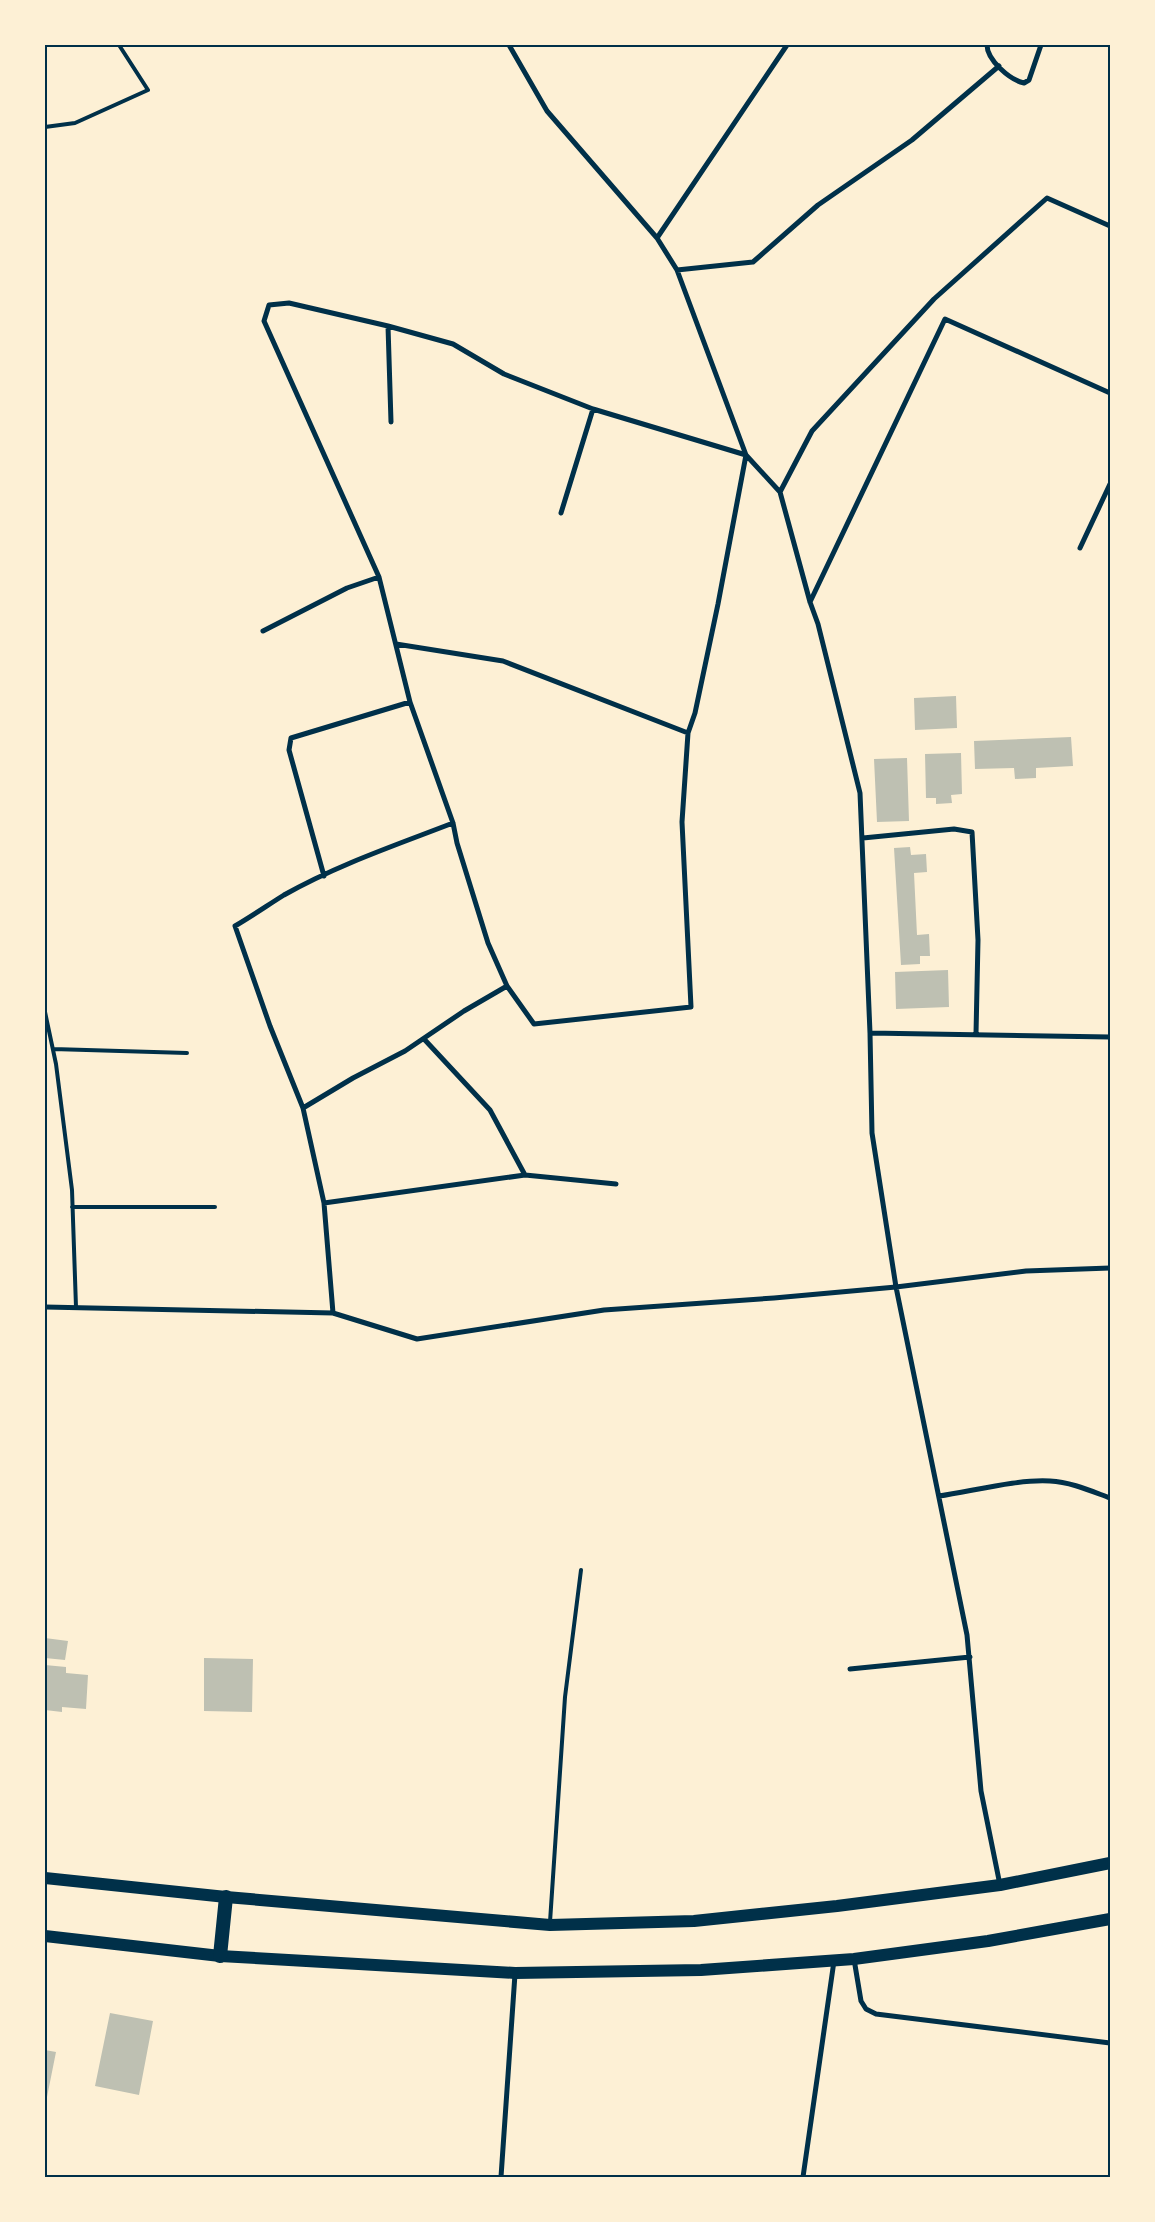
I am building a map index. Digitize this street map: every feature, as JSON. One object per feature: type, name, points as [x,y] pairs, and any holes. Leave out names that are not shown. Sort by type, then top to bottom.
[{"type":"highway","points":[[220,1956],[226,1897]]},
{"type":"main road","points":[[45,1878],[226,1897],[550,1925],[694,1921],[837,1906],[1000,1886],[1110,1863]]},
{"type":"main road","points":[[45,1936],[220,1956],[515,1973],[701,1970],[854,1959],[998,1940],[1110,1919]]},
{"type":"street","points":[[510,45],[548,111],[657,238],[677,270],[746,455],[780,492],[810,602],[818,624],[860,793],[870,1033],[872,1133],[896,1287],[970,1657],[981,1791],[1000,1886]]},
{"type":"street","points":[[657,238],[787,45]]},
{"type":"street","points":[[987,45],[990,56],[999,66],[1018,82],[1024,84],[1029,80],[1041,45]]},
{"type":"street","points":[[677,270],[752,262],[818,205],[912,140],[999,66]]},
{"type":"street","points":[[780,492],[812,431],[818,424],[934,298],[1047,198],[1110,226]]},
{"type":"street","points":[[289,303],[388,326],[453,344],[504,374],[593,409],[746,455],[718,604],[695,713],[688,733],[682,822],[692,1007],[534,1024],[507,986],[488,943],[457,843],[453,823],[410,702],[379,577],[264,321],[269,305],[289,303]]},
{"type":"street","points":[[810,602],[945,319],[1110,393]]},
{"type":"street","points":[[388,326],[391,422]]},
{"type":"street","points":[[561,513],[593,409]]},
{"type":"street","points":[[1080,548],[1110,484]]},
{"type":"street","points":[[263,631],[347,588],[379,577]]},
{"type":"street","points":[[396,644],[503,661],[688,733]]},
{"type":"street","points":[[324,876],[289,750],[291,738],[410,702]]},
{"type":"street","points":[[333,1313],[324,1203],[303,1108],[270,1026],[236,926],[285,895],[361,858],[453,823]]},
{"type":"street","points":[[863,838],[954,829],[972,832],[978,940],[976,1034]]},
{"type":"street","points":[[303,1108],[424,1039],[464,1011],[507,986]]},
{"type":"street","points":[[870,1033],[1110,1037]]},
{"type":"street","points":[[424,1039],[490,1110],[525,1175]]},
{"type":"street","points":[[324,1203],[525,1175],[616,1184]]},
{"type":"street","points":[[45,1307],[333,1313],[418,1339],[604,1310],[896,1287],[1026,1271],[1110,1268]]},
{"type":"street","points":[[939,1496],[1033,1481],[1051,1481],[1069,1483],[1110,1498]]},
{"type":"street","points":[[850,1669],[970,1657]]},
{"type":"street","points":[[854,1959],[861,2001],[866,2009],[876,2014],[1110,2043]]},
{"type":"street","points":[[803,2177],[834,1960]]},
{"type":"street","points":[[501,2177],[515,1973]]},
{"type":"lane","points":[[45,127],[75,123],[148,90],[119,45]]},
{"type":"lane","points":[[45,1012],[53,1049],[72,1208],[76,1307]]},
{"type":"lane","points":[[53,1049],[187,1053]]},
{"type":"lane","points":[[72,1208],[215,1207]]},
{"type":"lane","points":[[550,1925],[565,1697],[581,1570]]},
{"type":"building","points":[[956,696],[957,728],[915,730],[914,698]]},
{"type":"building","points":[[1071,737],[1073,766],[1036,768],[1036,778],[1015,779],[1014,768],[975,769],[974,741]]},
{"type":"building","points":[[961,753],[962,794],[951,795],[952,803],[936,804],[936,798],[926,798],[925,754]]},
{"type":"building","points":[[907,758],[909,821],[877,822],[874,759]]},
{"type":"building","points":[[910,847],[911,855],[926,854],[927,872],[914,873],[917,935],[929,934],[930,956],[920,956],[920,964],[901,965],[894,848]]},
{"type":"building","points":[[948,970],[949,1007],[896,1009],[895,972]]},
{"type":"building","points":[[45,1638],[68,1641],[65,1660],[45,1658]]},
{"type":"building","points":[[204,1658],[253,1659],[252,1712],[204,1711]]},
{"type":"building","points":[[45,1665],[66,1667],[66,1673],[88,1675],[86,1709],[62,1707],[62,1712],[45,1710]]},
{"type":"building","points":[[110,2013],[153,2021],[139,2095],[95,2086]]},
{"type":"building","points":[[45,2050],[56,2052],[46,2102],[45,2102]]}]
